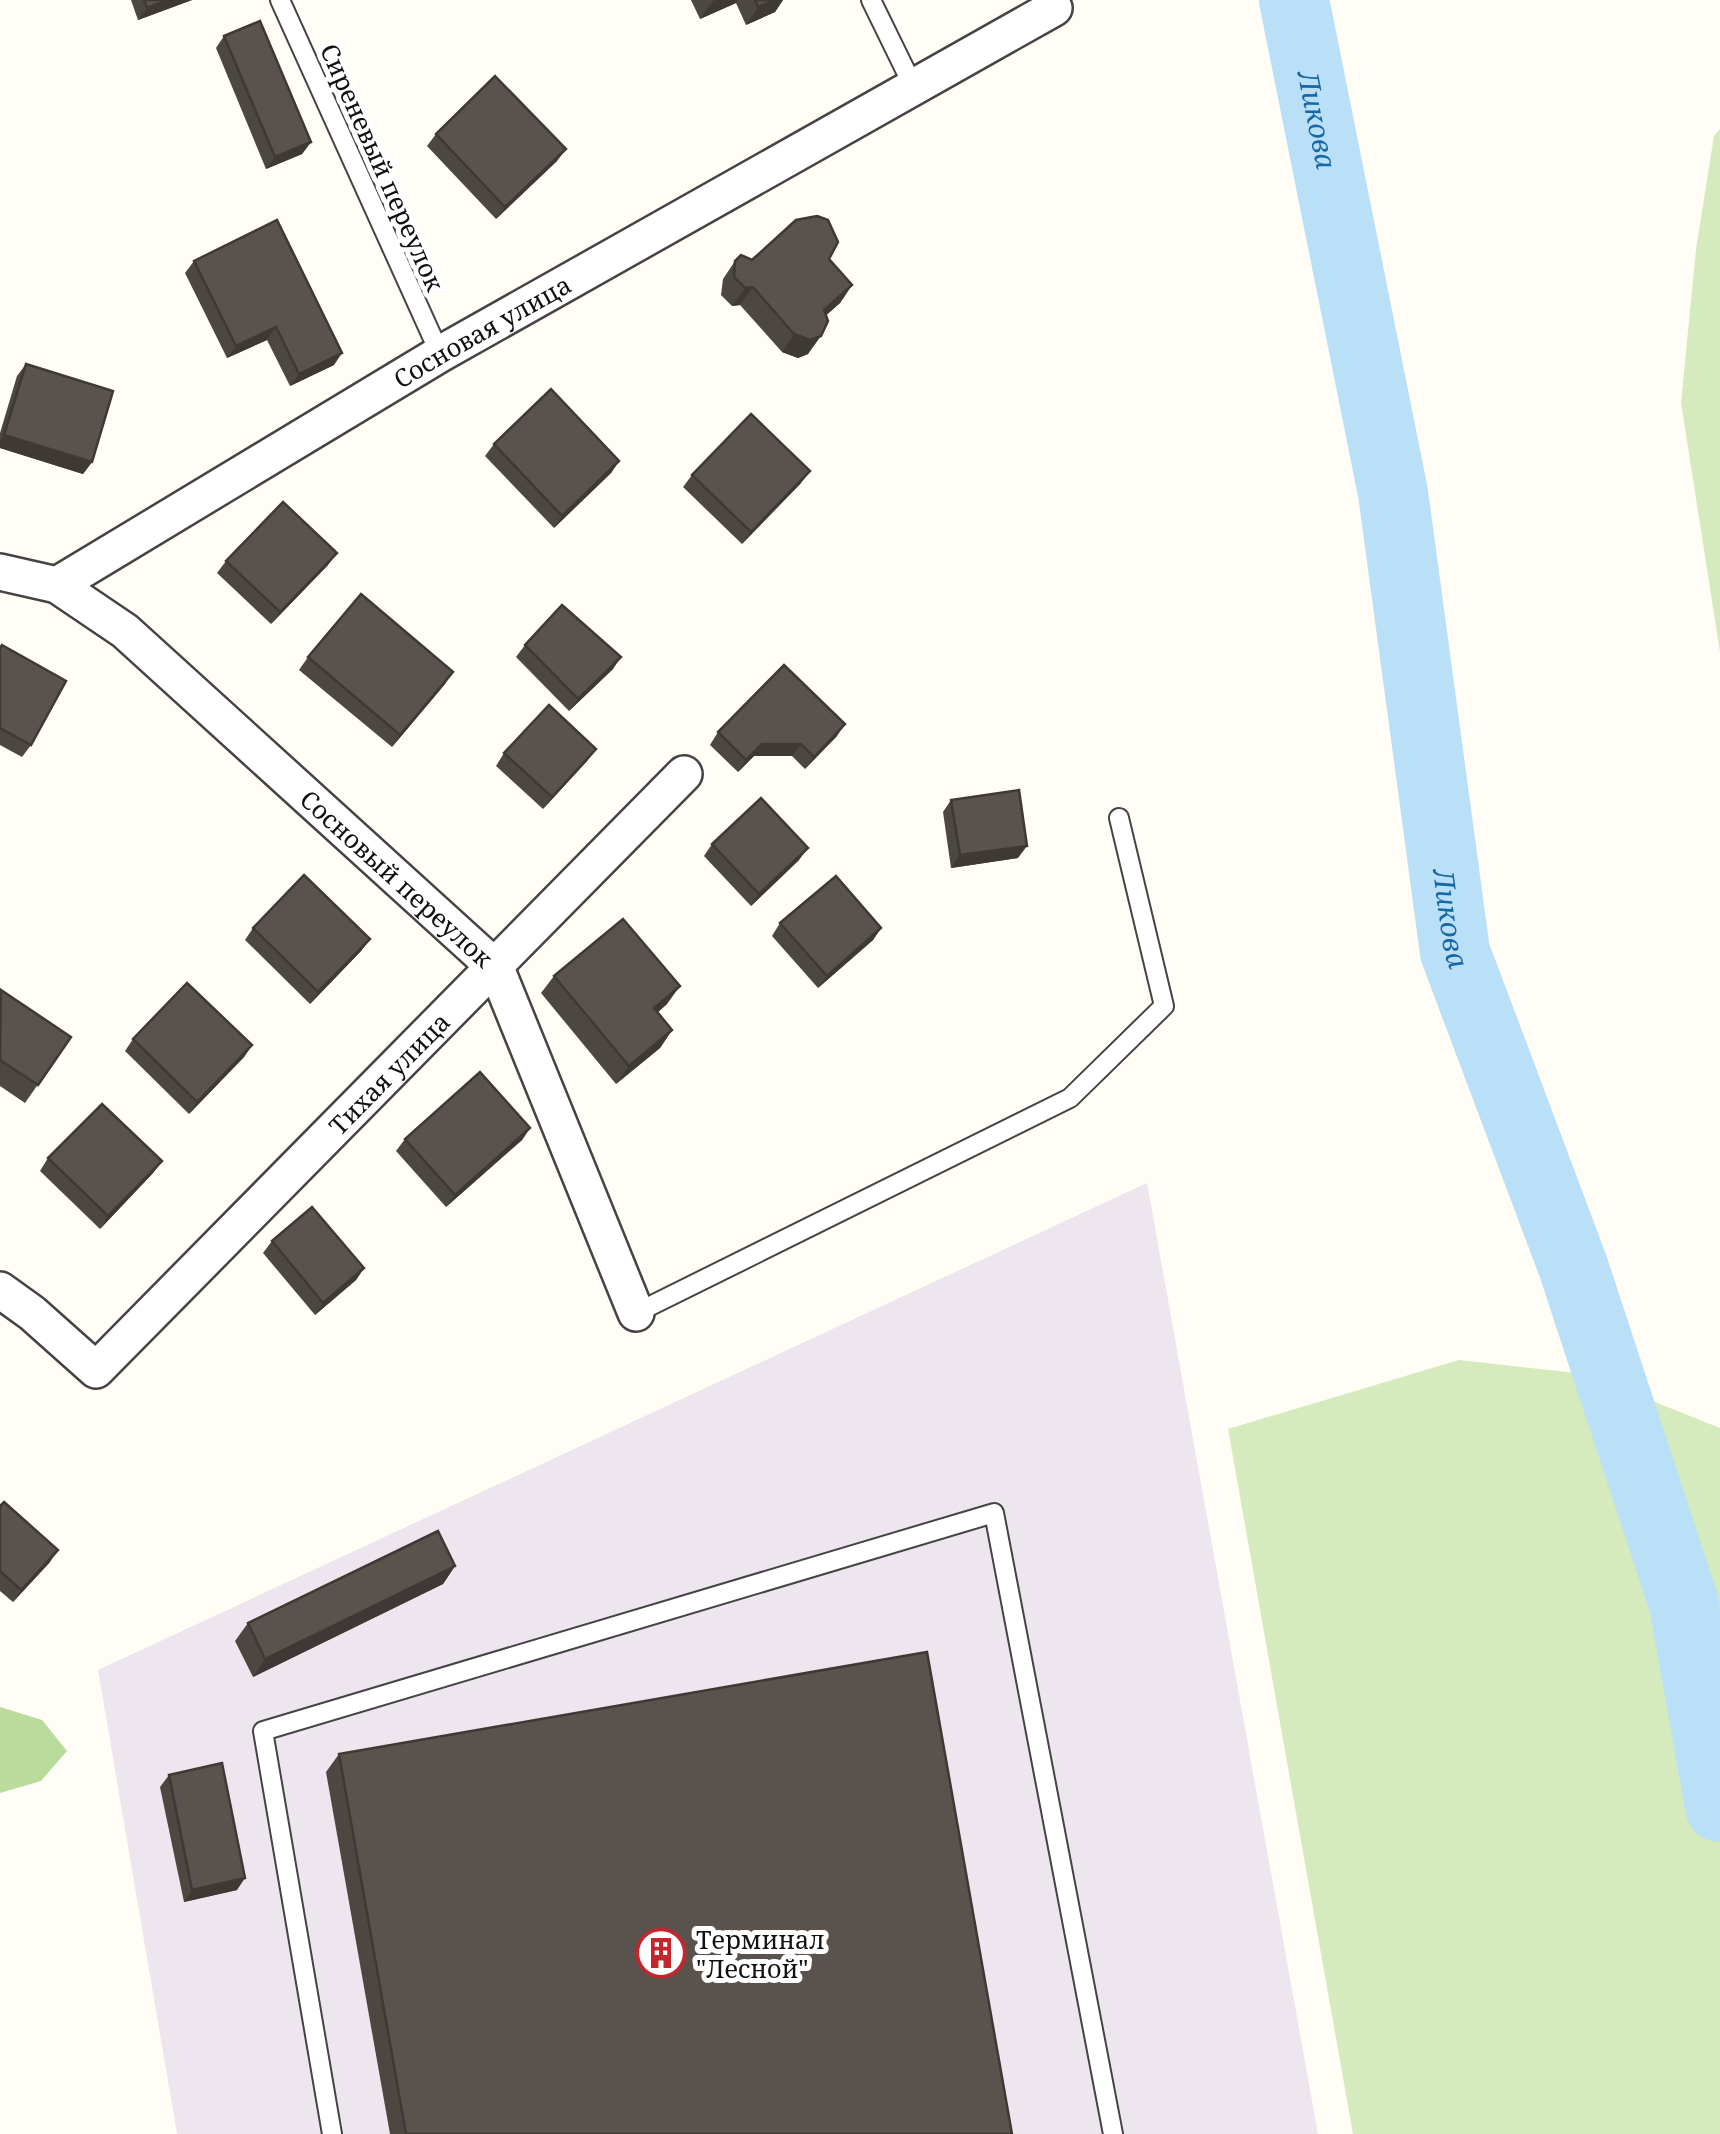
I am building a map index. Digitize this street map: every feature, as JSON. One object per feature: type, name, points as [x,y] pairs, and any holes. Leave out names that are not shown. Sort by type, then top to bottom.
[{"type":"street","name":"Сосновая улица","points":[[57,584],[440,354],[1054,8]]},
{"type":"street","name":"Сосновый переулок","points":[[0,572],[57,584],[125,631],[496,968],[636,1313]]},
{"type":"street","name":"Тихая улица","points":[[0,1290],[96,1370],[684,774]]},
{"type":"lane","name":"Сиреневый переулок","points":[[280,0],[440,354]]},
{"type":"lane","points":[[871,0],[914,88]]},
{"type":"lane","points":[[636,1313],[1070,1098],[1164,1006],[1119,818]]},
{"type":"lane","points":[[332,2134],[263,1731],[994,1513],[1113,2134]]},
{"type":"shaded area","points":[[1147,1183],[1318,2134],[177,2134],[98,1670]]},
{"type":"green space","points":[[1720,129],[1720,652],[1681,403],[1696,249],[1714,136]]},
{"type":"green space","points":[[1459,1360],[1585,1374],[1720,1428],[1720,2134],[1353,2134],[1228,1429]]},
{"type":"green space","points":[[0,1707],[42,1720],[67,1751],[41,1781],[0,1793]]},
{"type":"building","points":[[144,0],[167,0],[147,8]]},
{"type":"building","points":[[755,0],[774,0],[758,7]]},
{"type":"building","points":[[260,21],[311,142],[275,157],[224,36]]},
{"type":"building","points":[[495,76],[566,149],[505,207],[436,134]]},
{"type":"building","points":[[817,216],[828,220],[838,242],[829,259],[852,285],[824,310],[828,321],[821,336],[810,340],[794,334],[753,287],[745,288],[734,277],[735,261],[741,255],[752,260],[796,220]]},
{"type":"building","points":[[277,220],[342,353],[299,374],[276,327],[236,346],[194,261]]},
{"type":"building","points":[[26,364],[113,391],[92,462],[4,435]]},
{"type":"building","points":[[551,389],[619,461],[562,516],[494,444]]},
{"type":"building","points":[[751,414],[810,471],[751,532],[692,475]]},
{"type":"building","points":[[283,502],[337,553],[280,612],[226,561]]},
{"type":"building","points":[[361,594],[453,672],[400,735],[308,657]]},
{"type":"building","points":[[562,605],[621,657],[578,699],[525,645]]},
{"type":"building","points":[[2,645],[66,681],[31,745],[0,728]]},
{"type":"building","points":[[784,665],[845,724],[814,757],[801,744],[762,744],[746,760],[718,732]]},
{"type":"building","points":[[549,705],[596,749],[552,797],[504,753]]},
{"type":"building","points":[[1019,790],[1027,846],[960,855],[951,800]]},
{"type":"building","points":[[761,798],[808,848],[759,894],[712,844]]},
{"type":"building","points":[[304,875],[370,939],[318,992],[253,928]]},
{"type":"building","points":[[836,876],[881,928],[827,976],[780,923]]},
{"type":"building","points":[[623,919],[680,986],[654,1008],[672,1030],[629,1066],[554,976]]},
{"type":"building","points":[[187,983],[252,1045],[197,1102],[133,1039]]},
{"type":"building","points":[[1,990],[71,1037],[38,1085],[0,1060]]},
{"type":"building","points":[[480,1072],[530,1128],[455,1195],[405,1139]]},
{"type":"building","points":[[102,1104],[162,1161],[108,1216],[48,1158]]},
{"type":"building","points":[[312,1207],[364,1268],[323,1303],[272,1241]]},
{"type":"building","points":[[4,1502],[58,1550],[21,1590],[0,1571],[0,1506]]},
{"type":"building","points":[[438,1531],[455,1566],[265,1659],[248,1623]]},
{"type":"building","name":"Терминал \"Лесной\"","points":[[927,1652],[1012,2134],[406,2134],[339,1754]]},
{"type":"building","points":[[222,1763],[245,1878],[192,1890],[169,1775]]},
{"type":"waterway","name":"Ликова","points":[[1294,0],[1393,493],[1455,952],[1573,1266],[1684,1604],[1720,1807]]},
{"type":"place","name":"Терминал \"Лесной\"","points":[[661,1953]]}]
